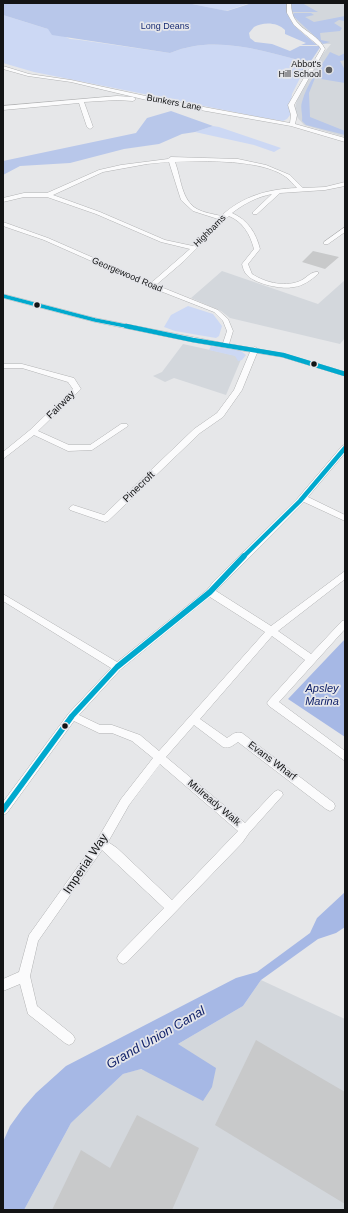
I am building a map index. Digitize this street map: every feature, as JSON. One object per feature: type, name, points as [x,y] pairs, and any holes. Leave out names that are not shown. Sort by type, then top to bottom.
[{"type":"street","points":[[289,3],[289,13],[296,24],[323,49],[291,106],[294,115],[292,125]]},
{"type":"street","name":"Bunkers Lane","points":[[3,67],[28,75],[292,125],[345,140]]},
{"type":"street","points":[[92,86],[117,98]]},
{"type":"street","points":[[3,108],[117,98],[155,100]]},
{"type":"street","points":[[82,101],[90,127]]},
{"type":"street","points":[[243,116],[238,120],[292,130],[345,145]]},
{"type":"street","points":[[47,195],[101,171],[171,159],[214,159],[264,166],[293,178],[302,190]]},
{"type":"street","points":[[171,159],[177,174],[183,199],[194,210],[222,218]]},
{"type":"street","name":"Highbarns","points":[[152,286],[182,260],[222,218],[239,204],[263,194],[329,188],[345,184]]},
{"type":"street","points":[[255,213],[278,192]]},
{"type":"street","points":[[3,200],[25,195],[47,195],[98,213],[163,241],[194,248]]},
{"type":"street","points":[[228,213],[237,216],[245,222],[255,241],[257,249],[245,264],[246,270],[251,276],[283,287],[293,286],[304,282],[316,273]]},
{"type":"street","name":"Georgewood Road","points":[[3,224],[46,239],[152,286],[216,311],[226,320],[230,331],[226,344]]},
{"type":"street","points":[[326,243],[345,228]]},
{"type":"street","points":[[3,296],[96,320],[193,340],[226,344],[283,355],[345,374]]},
{"type":"street","name":"Pinecroft","points":[[73,508],[105,519],[197,431],[220,415],[238,390],[255,349]]},
{"type":"street","name":"Fairway","points":[[3,456],[33,432],[77,389],[71,380],[22,366],[4,364]]},
{"type":"street","points":[[33,432],[68,448],[92,447],[124,426]]},
{"type":"street","points":[[3,810],[72,716],[117,667],[210,592],[217,583],[304,498],[328,471],[345,448]]},
{"type":"street","points":[[304,498],[345,518]]},
{"type":"street","points":[[159,758],[271,631],[345,574]]},
{"type":"street","points":[[210,592],[271,631],[312,660]]},
{"type":"street","points":[[3,597],[117,667]]},
{"type":"street","points":[[345,623],[272,703],[345,757]]},
{"type":"street","name":"Mulready Walk","points":[[72,716],[99,728],[112,729],[136,738],[245,830],[238,840],[123,958]]},
{"type":"street","name":"Evans Wharf","points":[[193,719],[227,744],[238,736],[330,806]]},
{"type":"street","name":"Imperial Way","points":[[24,976],[34,939],[101,843],[125,802],[159,758]]},
{"type":"street","points":[[245,830],[278,795]]},
{"type":"street","points":[[101,843],[113,852],[172,908]]},
{"type":"street","points":[[3,985],[24,976],[32,1010],[69,1039]]},
{"type":"shaded area","points":[[187,3],[250,3],[226,11]]},
{"type":"shaded area","name":"Abbot's Hill School","points":[[289,3],[345,3],[345,137],[304,125],[297,117],[295,108],[297,100],[322,55],[331,44],[321,44],[298,24],[291,15]]},
{"type":"shaded area","points":[[3,15],[48,29],[70,39],[170,53],[187,47],[204,45],[238,46],[307,62],[299,74],[301,76],[292,94],[290,115],[283,121],[34,72],[3,63]]},
{"type":"shaded area","points":[[213,126],[281,148],[274,152],[254,145],[195,132]]},
{"type":"shaded area","points":[[222,271],[318,304],[345,280],[345,338],[340,344],[230,318],[221,311],[191,298]]},
{"type":"shaded area","points":[[188,306],[213,314],[222,326],[219,336],[216,338],[175,331],[164,327],[171,315]]},
{"type":"shaded area","points":[[183,344],[242,357],[226,395],[174,378],[165,382],[153,376],[162,372]]},
{"type":"shaded area","points":[[211,346],[241,351],[246,355],[242,360],[238,361],[235,356],[209,350]]},
{"type":"shaded area","points":[[261,980],[345,1019],[345,1210],[24,1210],[71,1123],[123,1074],[140,1069],[148,1072],[178,1044],[243,1006]]},
{"type":"green space","name":"Long Deans","points":[[3,3],[187,3],[227,11],[252,3],[287,3],[289,16],[296,27],[317,45],[301,45],[306,43],[285,34],[285,30],[282,27],[274,24],[262,24],[254,27],[249,33],[250,38],[255,42],[272,44],[290,51],[300,46],[321,46],[301,76],[299,74],[307,62],[238,46],[204,45],[187,47],[170,53],[52,35],[48,29],[3,15]]},
{"type":"green space","points":[[291,3],[302,3],[318,12],[293,12],[291,11]]},
{"type":"green space","points":[[294,13],[311,13],[314,15],[305,17],[314,22],[345,16],[345,21],[339,20],[334,23],[342,28],[340,31],[320,33],[321,40],[330,42],[323,44],[292,15]]},
{"type":"green space","points":[[330,52],[339,56],[345,53],[345,60],[340,61],[345,70],[345,83],[315,78],[309,93],[310,117],[345,131],[345,135],[306,125],[302,121],[301,104],[304,95],[310,82]]},
{"type":"green space","points":[[171,111],[213,126],[195,132],[182,134],[159,144],[124,149],[70,163],[20,166],[3,175],[3,161],[136,133],[147,118]]},
{"type":"water","name":"Apsley Marina","points":[[345,639],[345,737],[288,699]]},
{"type":"water","name":"Grand Union Canal","points":[[345,892],[345,927],[336,933],[318,939],[261,980],[243,1006],[178,1044],[216,1068],[212,1087],[203,1101],[141,1069],[123,1074],[71,1123],[24,1210],[3,1210],[3,1142],[10,1126],[36,1093],[66,1066],[236,978],[257,972],[310,933],[317,918]]},
{"type":"building","points":[[313,251],[339,257],[325,269],[302,262]]},
{"type":"building","points":[[256,1040],[345,1092],[345,1204],[215,1125]]},
{"type":"building","points":[[137,1115],[199,1148],[172,1210],[52,1210],[81,1150],[110,1168]]},
{"type":"transit line","points":[[3,296],[95,320],[193,340],[283,355],[345,374]]},
{"type":"transit line","points":[[3,810],[72,716],[117,667],[210,592],[217,583],[300,501],[345,448]]},
{"type":"place","name":"Abbot's Hill School","points":[[329,70]]}]
